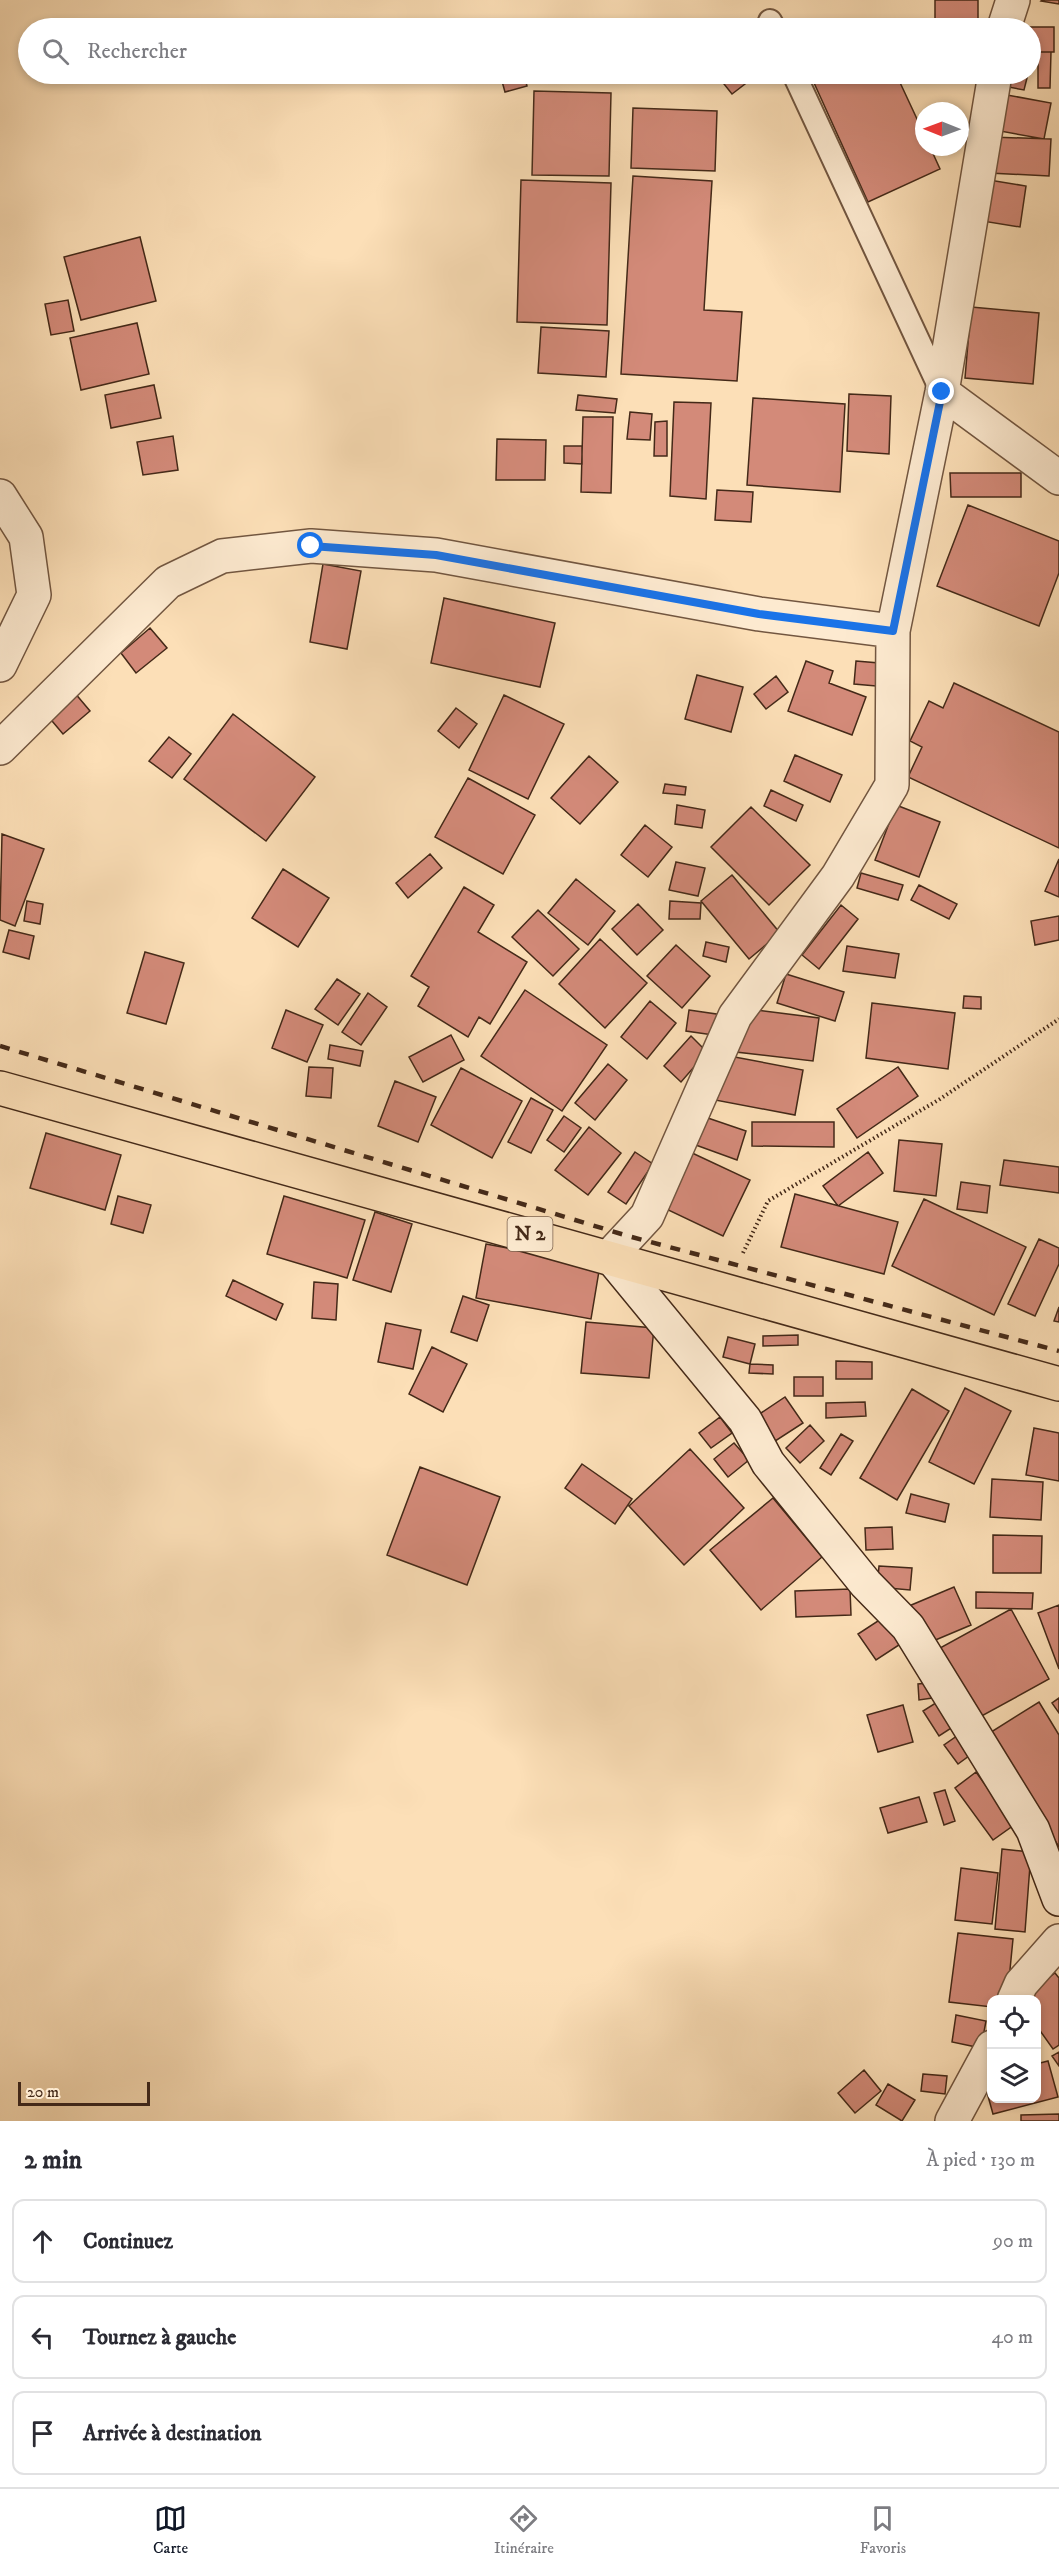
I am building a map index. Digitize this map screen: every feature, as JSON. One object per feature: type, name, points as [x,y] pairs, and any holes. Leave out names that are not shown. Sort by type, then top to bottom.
[{"type":"main road","name":"N 2","points":[[0,1088],[610,1256],[687,1281],[1059,1384]]},
{"type":"street","points":[[1007,18],[1012,0]]},
{"type":"street","points":[[993,84],[942,392],[893,631],[891,785],[838,876],[735,1016],[647,1216],[610,1256],[745,1420],[768,1463],[866,1584],[908,1627],[1033,1830],[1059,1899]]},
{"type":"street","points":[[942,392],[1059,478]]},
{"type":"street","points":[[0,496],[26,537],[34,596],[0,665]]},
{"type":"street","points":[[0,748],[168,582],[222,556],[311,546],[436,555],[759,614],[893,631]]},
{"type":"street","points":[[1016,1995],[1022,1984],[1059,1941]]},
{"type":"street","points":[[952,2121],[991,2049]]},
{"type":"lane","points":[[799,84],[942,392]]},
{"type":"path","points":[[742,1254],[768,1201],[940,1099],[1059,1019]]},
{"type":"building","points":[[935,0],[978,0],[978,18],[935,18]]},
{"type":"building","points":[[1042,0],[1059,0],[1059,4],[1041,1]]},
{"type":"building","points":[[1041,27],[1054,27],[1054,52],[1041,52]]},
{"type":"building","points":[[1041,52],[1051,52],[1050,88],[1038,88],[1038,84],[1041,84]]},
{"type":"building","points":[[503,84],[526,84],[527,86],[505,92]]},
{"type":"building","points":[[724,84],[745,84],[732,94]]},
{"type":"building","points":[[815,84],[901,84],[915,115],[915,156],[934,156],[940,169],[868,202]]},
{"type":"building","points":[[1004,84],[1026,84],[1024,90],[1003,86]]},
{"type":"building","points":[[534,91],[611,93],[609,176],[532,175]]},
{"type":"building","points":[[996,93],[1051,103],[1044,139],[989,129]]},
{"type":"building","points":[[633,108],[717,111],[715,171],[631,168]]},
{"type":"building","points":[[991,137],[1051,139],[1049,176],[989,173]]},
{"type":"building","points":[[633,176],[712,181],[704,310],[742,312],[737,381],[621,374]]},
{"type":"building","points":[[983,179],[1026,186],[1020,227],[976,220]]},
{"type":"building","points":[[521,180],[611,183],[607,325],[517,322]]},
{"type":"building","points":[[140,237],[156,301],[81,320],[64,257]]},
{"type":"building","points":[[68,300],[74,331],[51,335],[45,304]]},
{"type":"building","points":[[971,307],[1039,313],[1033,384],[965,378]]},
{"type":"building","points":[[137,323],[149,374],[81,390],[70,338]]},
{"type":"building","points":[[541,327],[609,331],[606,377],[538,373]]},
{"type":"building","points":[[154,385],[161,418],[111,428],[105,395]]},
{"type":"building","points":[[849,394],[891,396],[889,454],[847,451]]},
{"type":"building","points":[[578,395],[617,399],[615,413],[576,410]]},
{"type":"building","points":[[753,398],[845,404],[840,492],[747,485]]},
{"type":"building","points":[[674,402],[711,403],[706,499],[670,496]]},
{"type":"building","points":[[630,412],[652,414],[650,440],[627,439]]},
{"type":"building","points":[[583,417],[613,417],[611,493],[581,492]]},
{"type":"building","points":[[667,421],[667,456],[654,456],[655,422]]},
{"type":"building","points":[[173,436],[178,470],[143,475],[137,442]]},
{"type":"building","points":[[497,439],[546,440],[545,480],[496,480]]},
{"type":"building","points":[[564,446],[582,446],[582,464],[564,463]]},
{"type":"building","points":[[950,473],[1021,473],[1021,497],[951,497]]},
{"type":"building","points":[[717,490],[753,492],[751,522],[715,520]]},
{"type":"building","points":[[968,505],[1059,541],[1059,573],[1039,626],[937,586]]},
{"type":"building","points":[[323,564],[361,571],[347,649],[310,642]]},
{"type":"building","points":[[444,598],[555,623],[540,687],[431,663]]},
{"type":"building","points":[[150,628],[167,648],[136,673],[121,653]]},
{"type":"building","points":[[806,661],[833,671],[829,683],[866,697],[852,735],[788,711]]},
{"type":"building","points":[[856,661],[879,663],[876,686],[854,684]]},
{"type":"building","points":[[697,675],[743,687],[731,732],[685,719]]},
{"type":"building","points":[[776,676],[788,692],[766,709],[754,694]]},
{"type":"building","points":[[954,683],[1059,732],[1059,848],[908,777],[922,747],[910,741],[929,701],[943,708]]},
{"type":"building","points":[[74,692],[90,711],[63,734],[47,715]]},
{"type":"building","points":[[504,695],[564,724],[528,799],[469,770]]},
{"type":"building","points":[[456,708],[477,724],[459,748],[438,731]]},
{"type":"building","points":[[233,714],[315,777],[266,841],[184,779]]},
{"type":"building","points":[[169,737],[191,754],[172,778],[149,761]]},
{"type":"building","points":[[795,755],[842,775],[830,802],[784,781]]},
{"type":"building","points":[[589,756],[618,782],[580,824],[551,798]]},
{"type":"building","points":[[468,778],[535,815],[503,874],[435,837]]},
{"type":"building","points":[[665,784],[686,787],[685,795],[663,793]]},
{"type":"building","points":[[771,790],[803,805],[796,821],[764,806]]},
{"type":"building","points":[[677,805],[705,810],[702,828],[675,824]]},
{"type":"building","points":[[896,805],[940,822],[919,877],[875,860]]},
{"type":"building","points":[[751,807],[810,865],[769,905],[711,847]]},
{"type":"building","points":[[645,825],[672,847],[648,877],[621,855]]},
{"type":"building","points":[[2,834],[44,849],[15,926],[0,920]]},
{"type":"building","points":[[430,854],[442,868],[408,898],[396,883]]},
{"type":"building","points":[[1059,859],[1059,897],[1045,891]]},
{"type":"building","points":[[676,862],[705,868],[698,896],[669,890]]},
{"type":"building","points":[[283,869],[329,898],[298,947],[252,918]]},
{"type":"building","points":[[861,873],[903,885],[898,900],[857,888]]},
{"type":"building","points":[[732,875],[780,933],[749,959],[701,901]]},
{"type":"building","points":[[576,879],[615,911],[588,945],[548,913]]},
{"type":"building","points":[[919,885],[957,904],[949,919],[911,900]]},
{"type":"building","points":[[464,887],[494,905],[478,932],[527,962],[490,1024],[479,1017],[468,1037],[418,1006],[429,987],[411,976]]},
{"type":"building","points":[[27,901],[43,904],[40,924],[24,921]]},
{"type":"building","points":[[670,901],[701,903],[700,919],[669,919]]},
{"type":"building","points":[[638,904],[663,930],[637,955],[612,929]]},
{"type":"building","points":[[841,905],[858,919],[819,969],[802,955]]},
{"type":"building","points":[[538,910],[579,949],[553,976],[512,937]]},
{"type":"building","points":[[1059,916],[1059,940],[1035,945],[1031,921]]},
{"type":"building","points":[[9,930],[34,936],[29,959],[3,952]]},
{"type":"building","points":[[600,939],[647,983],[605,1028],[559,984]]},
{"type":"building","points":[[706,942],[729,947],[726,962],[703,956]]},
{"type":"building","points":[[676,945],[710,976],[682,1008],[647,976]]},
{"type":"building","points":[[847,946],[899,954],[895,978],[843,971]]},
{"type":"building","points":[[145,952],[184,963],[166,1024],[127,1013]]},
{"type":"building","points":[[786,974],[844,992],[835,1021],[777,1003]]},
{"type":"building","points":[[337,979],[360,994],[338,1025],[315,1009]]},
{"type":"building","points":[[525,990],[607,1045],[562,1111],[481,1056]]},
{"type":"building","points":[[368,993],[387,1007],[361,1045],[342,1032]]},
{"type":"building","points":[[964,996],[981,997],[981,1009],[963,1008]]},
{"type":"building","points":[[650,1001],[676,1023],[647,1059],[621,1037]]},
{"type":"building","points":[[872,1003],[955,1013],[948,1069],[866,1058]]},
{"type":"building","points":[[741,1008],[819,1018],[813,1061],[736,1052]]},
{"type":"building","points":[[286,1010],[323,1025],[307,1062],[272,1048]]},
{"type":"building","points":[[689,1010],[723,1015],[720,1036],[686,1031]]},
{"type":"building","points":[[451,1035],[464,1060],[423,1082],[409,1057]]},
{"type":"building","points":[[691,1036],[707,1052],[681,1082],[664,1066]]},
{"type":"building","points":[[330,1045],[363,1051],[360,1066],[328,1059]]},
{"type":"building","points":[[724,1055],[803,1070],[795,1115],[715,1100]]},
{"type":"building","points":[[608,1064],[627,1080],[595,1120],[575,1103]]},
{"type":"building","points":[[309,1067],[333,1068],[331,1098],[306,1096]]},
{"type":"building","points":[[898,1067],[918,1096],[857,1138],[837,1109]]},
{"type":"building","points":[[461,1068],[522,1101],[492,1158],[431,1125]]},
{"type":"building","points":[[395,1081],[436,1097],[418,1142],[378,1126]]},
{"type":"building","points":[[531,1098],[553,1110],[531,1153],[508,1142]]},
{"type":"building","points":[[564,1116],[581,1128],[564,1152],[547,1140]]},
{"type":"building","points":[[702,1116],[746,1131],[737,1160],[693,1144]]},
{"type":"building","points":[[752,1122],[834,1122],[834,1147],[752,1146]]},
{"type":"building","points":[[589,1127],[621,1153],[588,1195],[555,1170]]},
{"type":"building","points":[[46,1133],[121,1155],[105,1210],[30,1188]]},
{"type":"building","points":[[899,1140],[942,1144],[936,1196],[894,1191]]},
{"type":"building","points":[[635,1152],[653,1164],[626,1204],[608,1192]]},
{"type":"building","points":[[690,1152],[750,1180],[723,1236],[664,1208]]},
{"type":"building","points":[[868,1152],[883,1173],[838,1206],[823,1186]]},
{"type":"building","points":[[1004,1160],[1059,1167],[1059,1193],[1000,1185]]},
{"type":"building","points":[[961,1182],[990,1186],[987,1213],[957,1209]]},
{"type":"building","points":[[795,1194],[898,1222],[884,1274],[781,1247]]},
{"type":"building","points":[[118,1196],[151,1205],[143,1233],[111,1224]]},
{"type":"building","points":[[284,1196],[365,1220],[347,1278],[267,1254]]},
{"type":"building","points":[[924,1199],[1026,1247],[994,1315],[892,1266]]},
{"type":"building","points":[[375,1212],[412,1224],[391,1292],[353,1280]]},
{"type":"building","points":[[1039,1239],[1059,1248],[1059,1264],[1035,1316],[1008,1304]]},
{"type":"building","points":[[486,1244],[600,1265],[591,1319],[476,1298]]},
{"type":"building","points":[[233,1280],[283,1304],[276,1320],[226,1296]]},
{"type":"building","points":[[314,1282],[338,1284],[336,1320],[312,1318]]},
{"type":"building","points":[[463,1296],[489,1305],[477,1341],[451,1332]]},
{"type":"building","points":[[1059,1307],[1059,1322],[1054,1321]]},
{"type":"building","points":[[586,1322],[654,1328],[649,1378],[581,1373]]},
{"type":"building","points":[[386,1323],[421,1330],[413,1369],[378,1362]]},
{"type":"building","points":[[798,1335],[798,1345],[763,1346],[763,1336]]},
{"type":"building","points":[[728,1337],[755,1344],[750,1364],[723,1357]]},
{"type":"building","points":[[432,1347],[467,1364],[443,1412],[409,1394]]},
{"type":"building","points":[[836,1361],[872,1362],[872,1379],[836,1379]]},
{"type":"building","points":[[750,1364],[773,1365],[773,1374],[749,1373]]},
{"type":"building","points":[[794,1377],[823,1377],[823,1396],[794,1396]]},
{"type":"building","points":[[965,1388],[1011,1411],[974,1484],[929,1462]]},
{"type":"building","points":[[912,1389],[949,1411],[897,1500],[860,1478]]},
{"type":"building","points":[[785,1397],[803,1423],[766,1447],[749,1421]]},
{"type":"building","points":[[865,1402],[866,1416],[826,1418],[826,1403]]},
{"type":"building","points":[[720,1417],[732,1433],[711,1448],[699,1433]]},
{"type":"building","points":[[810,1425],[824,1441],[800,1463],[786,1448]]},
{"type":"building","points":[[1034,1428],[1059,1433],[1059,1481],[1026,1475]]},
{"type":"building","points":[[841,1434],[853,1441],[831,1475],[820,1468]]},
{"type":"building","points":[[734,1443],[749,1460],[728,1477],[714,1459]]},
{"type":"building","points":[[690,1449],[744,1508],[684,1565],[629,1506]]},
{"type":"building","points":[[582,1464],[632,1499],[615,1524],[565,1488]]},
{"type":"building","points":[[420,1467],[500,1497],[467,1585],[387,1555]]},
{"type":"building","points":[[992,1479],[1043,1482],[1041,1520],[990,1517]]},
{"type":"building","points":[[911,1494],[949,1504],[945,1522],[906,1513]]},
{"type":"building","points":[[773,1498],[822,1557],[761,1610],[710,1550]]},
{"type":"building","points":[[892,1527],[893,1549],[866,1550],[865,1528]]},
{"type":"building","points":[[993,1535],[1042,1536],[1041,1573],[993,1573]]},
{"type":"building","points":[[879,1566],[912,1568],[910,1590],[877,1587]]},
{"type":"building","points":[[954,1587],[971,1625],[926,1644],[909,1606]]},
{"type":"building","points":[[850,1589],[851,1615],[796,1617],[795,1591]]},
{"type":"building","points":[[976,1592],[1033,1593],[1032,1609],[976,1608]]},
{"type":"building","points":[[1059,1605],[1059,1669],[1038,1613]]},
{"type":"building","points":[[1011,1609],[1049,1679],[978,1718],[940,1648]]},
{"type":"building","points":[[884,1617],[902,1643],[876,1660],[858,1634]]},
{"type":"building","points":[[937,1682],[939,1697],[919,1700],[918,1684]]},
{"type":"building","points":[[1059,1698],[1059,1713],[1052,1703]]},
{"type":"building","points":[[942,1699],[959,1723],[939,1736],[923,1711]]},
{"type":"building","points":[[1039,1702],[1059,1735],[1059,1847],[988,1734]]},
{"type":"building","points":[[903,1705],[913,1742],[878,1752],[867,1715]]},
{"type":"building","points":[[964,1731],[977,1750],[958,1764],[944,1745]]},
{"type":"building","points":[[976,1772],[1014,1825],[993,1840],[955,1788]]},
{"type":"building","points":[[945,1790],[955,1821],[944,1825],[934,1793]]},
{"type":"building","points":[[919,1797],[927,1822],[888,1833],[880,1808]]},
{"type":"building","points":[[1002,1849],[1031,1852],[1025,1932],[995,1929]]},
{"type":"building","points":[[961,1868],[998,1873],[992,1924],[955,1920]]},
{"type":"building","points":[[958,1933],[1013,1939],[1007,1995],[987,1995],[987,2006],[949,2002]]},
{"type":"building","points":[[1055,1973],[1059,1978],[1059,2045],[1053,2049],[1041,2032],[1041,1995],[1025,1995]]},
{"type":"building","points":[[956,2015],[986,2021],[981,2048],[952,2042]]},
{"type":"building","points":[[1059,2052],[1059,2066],[1052,2056]]},
{"type":"building","points":[[1048,2061],[1058,2097],[1041,2101],[1041,2063]]},
{"type":"building","points":[[864,2070],[881,2091],[855,2113],[838,2093]]},
{"type":"building","points":[[923,2074],[947,2076],[945,2094],[921,2091]]},
{"type":"building","points":[[987,2077],[987,2092],[983,2078]]},
{"type":"building","points":[[888,2084],[915,2100],[902,2121],[876,2105]]},
{"type":"building","points":[[990,2103],[1035,2103],[993,2114]]},
{"type":"building","points":[[1059,2114],[1059,2121],[1021,2121],[1021,2115]]},
{"type":"railway","points":[[0,1046],[628,1236],[1059,1351]]},
{"type":"route","points":[[311,546],[436,555],[759,614],[893,631],[942,392]]}]
